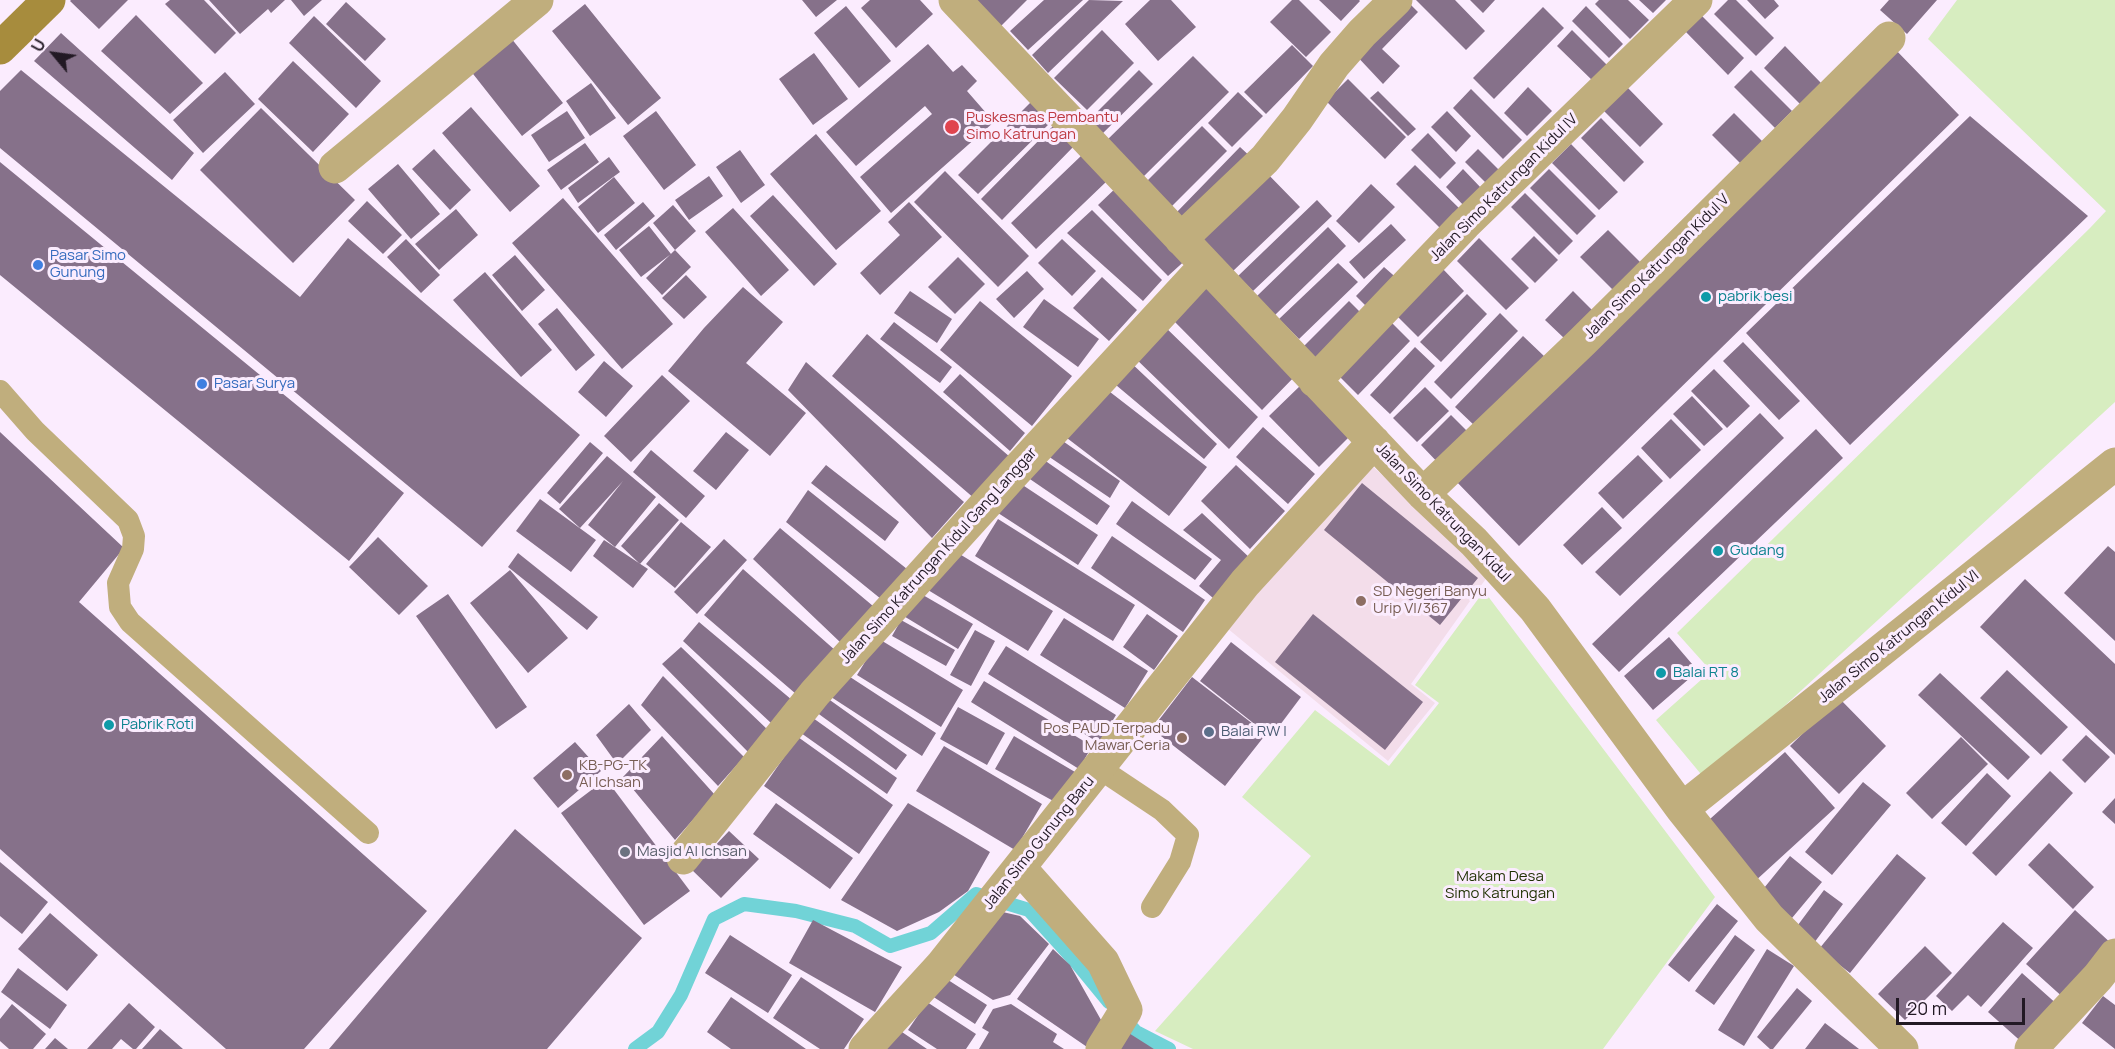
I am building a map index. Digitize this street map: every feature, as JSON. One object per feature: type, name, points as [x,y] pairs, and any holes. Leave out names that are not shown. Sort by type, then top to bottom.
[{"type":"main road","points":[[0,48],[49,0]]},
{"type":"street","points":[[335,167],[537,0]]},
{"type":"street","name":"Jalan Simo Katrungan Kidul","points":[[955,0],[1315,381],[1423,494],[1474,542],[1535,609],[1682,809],[1769,918],[1902,1049]]},
{"type":"street","points":[[1181,239],[1265,159],[1297,119],[1334,64],[1396,0]]},
{"type":"street","name":"Jalan Simo Katrungan Kidul IV","points":[[1315,381],[1465,224],[1696,0]]},
{"type":"street","name":"Jalan Simo Katrungan Kidul V","points":[[1423,494],[1582,341],[1889,38]]},
{"type":"street","name":"Jalan Simo Katrungan Kidul Gang Langgar","points":[[683,858],[815,693],[1206,265]]},
{"type":"street","name":"Jalan Simo Gunung Baru","points":[[865,1049],[941,966],[1245,584],[1374,442]]},
{"type":"street","name":"Jalan Simo Katrungan Kidul VI","points":[[1682,809],[2115,465]]},
{"type":"street","points":[[1003,889],[1103,962],[1115,1028]]},
{"type":"street","points":[[2031,1049],[2098,977],[2115,955]]},
{"type":"lane","points":[[0,391],[36,430],[128,520],[134,536],[133,549],[118,583],[120,607],[130,622],[368,833]]},
{"type":"lane","points":[[1099,768],[1162,810],[1188,835],[1180,862],[1152,907]]},
{"type":"shaded area","name":"SD Negeri Banyu Urip VI/367","points":[[1370,464],[1490,573],[1411,684],[1435,703],[1388,761],[1227,628]]},
{"type":"green space","points":[[1957,0],[2115,0],[2115,402],[1705,779],[1656,720],[1711,671],[1677,633],[2106,211],[1928,39]]},
{"type":"green space","name":"Makam Desa Simo Katrungan","points":[[1484,591],[1715,897],[1603,1049],[1193,1049],[1155,1031],[1311,856],[1242,797],[1315,710],[1389,766],[1439,703],[1415,685]]},
{"type":"building","points":[[71,0],[128,0],[99,29]]},
{"type":"building","points":[[170,0],[204,0],[236,33],[215,54],[165,4]]},
{"type":"building","points":[[209,0],[285,0],[271,13],[268,9],[240,34]]},
{"type":"building","points":[[291,0],[322,0],[304,16]]},
{"type":"building","points":[[802,0],[837,0],[816,17]]},
{"type":"building","points":[[870,0],[920,0],[933,14],[896,48],[861,8]]},
{"type":"building","points":[[976,0],[1027,0],[1001,26]]},
{"type":"building","points":[[1044,0],[1083,0],[1028,50],[1010,31]]},
{"type":"building","points":[[1089,0],[1123,1],[1048,73],[1032,55]]},
{"type":"building","points":[[1150,0],[1171,0],[1196,27],[1158,61],[1125,24]]},
{"type":"building","points":[[1292,0],[1299,0],[1331,32],[1306,57],[1270,22]]},
{"type":"building","points":[[1319,0],[1359,0],[1360,1],[1341,21]]},
{"type":"building","points":[[1416,0],[1455,0],[1485,31],[1466,50]]},
{"type":"building","points":[[1470,0],[1495,0],[1483,13]]},
{"type":"building","points":[[1599,0],[1628,0],[1649,20],[1630,39],[1595,4]]},
{"type":"building","points":[[1639,0],[1666,0],[1653,13]]},
{"type":"building","points":[[1728,0],[1736,0],[1774,38],[1756,56],[1714,14]]},
{"type":"building","points":[[1747,0],[1774,0],[1779,6],[1765,19]]},
{"type":"building","points":[[1889,0],[1937,0],[1907,34],[1880,10]]},
{"type":"building","points":[[346,2],[386,39],[365,61],[326,24]]},
{"type":"building","points":[[1408,2],[1418,12],[1382,49],[1400,66],[1383,84],[1353,52]]},
{"type":"building","points":[[585,4],[661,98],[628,125],[552,31]]},
{"type":"building","points":[[846,6],[891,61],[859,88],[814,33]]},
{"type":"building","points":[[1586,6],[1623,44],[1609,58],[1572,21]]},
{"type":"building","points":[[1543,7],[1564,28],[1494,99],[1473,78]]},
{"type":"building","points":[[136,15],[203,83],[170,114],[101,51]]},
{"type":"building","points":[[1701,15],[1744,58],[1728,75],[1685,31]]},
{"type":"building","points":[[314,16],[381,81],[356,108],[289,43]]},
{"type":"building","points":[[1102,30],[1134,63],[1087,110],[1054,78]]},
{"type":"building","points":[[1572,30],[1610,68],[1595,83],[1557,46]]},
{"type":"building","points":[[61,33],[194,153],[172,180],[34,61]]},
{"type":"building","points":[[507,33],[563,103],[522,136],[466,65]]},
{"type":"building","name":"Puskesmas Pembantu Simo Katrungan","points":[[928,44],[953,72],[962,65],[977,81],[967,91],[994,122],[891,213],[860,177],[932,114],[925,106],[856,166],[826,132]]},
{"type":"building","points":[[1292,45],[1313,66],[1266,114],[1244,92]]},
{"type":"building","points":[[1785,46],[1821,83],[1800,104],[1764,68]]},
{"type":"building","name":"pabrik besi","points":[[1893,47],[1959,115],[1519,546],[1453,478]]},
{"type":"building","points":[[814,53],[848,99],[813,125],[779,79]]},
{"type":"building","points":[[1193,56],[1229,92],[1142,178],[1106,141]]},
{"type":"building","points":[[293,61],[349,114],[313,152],[258,99]]},
{"type":"building","points":[[21,70],[300,297],[348,238],[580,435],[482,547],[0,148],[0,91]]},
{"type":"building","points":[[1139,70],[1153,84],[1101,135],[1088,121]]},
{"type":"building","points":[[1751,70],[1792,111],[1775,128],[1734,87]]},
{"type":"building","points":[[225,72],[255,104],[203,153],[173,120]]},
{"type":"building","points":[[1348,79],[1406,137],[1385,159],[1326,101]]},
{"type":"building","points":[[591,83],[616,118],[590,136],[566,101]]},
{"type":"building","points":[[1528,87],[1552,111],[1527,136],[1504,113]]},
{"type":"building","points":[[1627,87],[1663,124],[1640,147],[1604,111]]},
{"type":"building","points":[[1471,89],[1522,140],[1503,159],[1453,108]]},
{"type":"building","points":[[1378,91],[1416,129],[1408,136],[1370,98]]},
{"type":"building","points":[[1238,92],[1263,116],[1232,147],[1208,123]]},
{"type":"building","points":[[1031,102],[1051,122],[978,194],[958,175]]},
{"type":"building","points":[[471,107],[540,186],[510,212],[442,133]]},
{"type":"building","points":[[261,108],[355,200],[293,263],[200,170]]},
{"type":"building","points":[[567,111],[585,138],[549,162],[531,135]]},
{"type":"building","points":[[656,111],[696,165],[664,190],[623,136]]},
{"type":"building","points":[[1447,111],[1471,136],[1456,152],[1431,127]]},
{"type":"building","points":[[1734,113],[1763,142],[1741,164],[1712,135]]},
{"type":"building","points":[[1970,116],[2088,216],[1850,445],[1746,333]]},
{"type":"building","points":[[1601,118],[1644,162],[1624,182],[1581,138]]},
{"type":"building","points":[[1054,125],[1075,145],[1002,220],[981,199]]},
{"type":"building","points":[[1202,126],[1227,151],[1170,208],[1145,183]]},
{"type":"building","points":[[1428,133],[1456,163],[1440,179],[1411,150]]},
{"type":"building","points":[[816,134],[881,211],[836,250],[770,174]]},
{"type":"building","points":[[585,143],[599,162],[561,190],[547,170]]},
{"type":"building","points":[[1571,144],[1618,192],[1599,210],[1552,163]]},
{"type":"building","points":[[1240,147],[1254,160],[1189,228],[1175,214]]},
{"type":"building","points":[[434,149],[471,190],[450,210],[412,169]]},
{"type":"building","points":[[1478,149],[1503,174],[1490,187],[1465,162]]},
{"type":"building","points":[[740,150],[765,185],[741,203],[716,167]]},
{"type":"building","points":[[1082,155],[1107,181],[1036,249],[1011,223]]},
{"type":"building","points":[[609,157],[620,172],[578,203],[568,188]]},
{"type":"building","name":"Pasar Surya","points":[[0,162],[404,493],[349,561],[0,275]]},
{"type":"building","points":[[398,164],[440,214],[411,239],[368,189]]},
{"type":"building","points":[[1415,165],[1461,210],[1442,230],[1396,184]]},
{"type":"building","points":[[1261,167],[1300,207],[1232,272],[1194,232]]},
{"type":"building","points":[[1463,169],[1482,189],[1465,207],[1446,187]]},
{"type":"building","points":[[1549,169],[1596,216],[1577,235],[1530,188]]},
{"type":"building","points":[[945,171],[1029,256],[998,287],[914,202]]},
{"type":"building","points":[[709,176],[723,196],[689,220],[675,200]]},
{"type":"building","points":[[614,177],[635,203],[598,233],[578,207]]},
{"type":"building","points":[[1120,184],[1190,256],[1168,276],[1098,205]]},
{"type":"building","points":[[1371,184],[1395,207],[1359,243],[1336,221]]},
{"type":"building","points":[[1525,193],[1573,241],[1559,255],[1511,207]]},
{"type":"building","points":[[773,195],[837,264],[814,286],[750,216]]},
{"type":"building","points":[[563,198],[673,324],[622,369],[512,243]]},
{"type":"building","points":[[1317,200],[1332,216],[1253,291],[1238,276]]},
{"type":"building","points":[[367,201],[402,235],[383,254],[348,221]]},
{"type":"building","points":[[643,202],[655,216],[616,250],[604,235]]},
{"type":"building","points":[[909,202],[942,237],[880,295],[860,273],[900,235],[888,222]]},
{"type":"building","points":[[673,205],[696,231],[675,250],[653,223]]},
{"type":"building","points":[[733,208],[789,270],[761,296],[705,232]]},
{"type":"building","points":[[456,209],[478,235],[439,270],[415,244]]},
{"type":"building","points":[[1092,210],[1162,280],[1143,301],[1067,233]]},
{"type":"building","points":[[1391,224],[1406,240],[1364,279],[1349,262]]},
{"type":"building","points":[[649,226],[671,254],[641,277],[619,250]]},
{"type":"building","points":[[1328,227],[1346,246],[1275,315],[1257,296]]},
{"type":"building","points":[[1608,230],[1642,264],[1615,292],[1580,257]]},
{"type":"building","points":[[1534,236],[1558,260],[1535,283],[1511,259]]},
{"type":"building","points":[[1479,238],[1529,288],[1506,310],[1457,261]]},
{"type":"building","points":[[406,239],[440,275],[421,293],[387,257]]},
{"type":"building","points":[[1062,239],[1096,271],[1072,296],[1038,263]]},
{"type":"building","points":[[675,250],[691,267],[662,295],[646,278]]},
{"type":"building","points":[[515,255],[545,290],[522,311],[492,275]]},
{"type":"building","points":[[958,257],[985,284],[955,314],[928,287]]},
{"type":"building","points":[[1338,263],[1358,282],[1299,339],[1279,319]]},
{"type":"building","points":[[1384,267],[1400,281],[1371,311],[1356,296]]},
{"type":"building","points":[[1442,268],[1464,291],[1418,337],[1395,314]]},
{"type":"building","points":[[1027,271],[1044,289],[1014,318],[996,299]]},
{"type":"building","points":[[485,272],[552,350],[521,377],[453,300]]},
{"type":"building","points":[[686,275],[707,297],[684,319],[662,298]]},
{"type":"building","points":[[1102,277],[1137,310],[1109,341],[1073,308]]},
{"type":"building","points":[[1209,283],[1298,373],[1262,410],[1172,319]]},
{"type":"building","points":[[743,287],[783,322],[746,363],[806,413],[770,456],[668,371]]},
{"type":"building","points":[[910,291],[952,319],[937,343],[894,313]]},
{"type":"building","points":[[1573,291],[1592,310],[1565,339],[1545,320]]},
{"type":"building","points":[[1467,294],[1487,314],[1441,362],[1420,342]]},
{"type":"building","points":[[1044,299],[1099,339],[1078,367],[1023,327]]},
{"type":"building","points":[[980,301],[1072,376],[1032,426],[940,350]]},
{"type":"building","points":[[1349,301],[1367,319],[1320,366],[1302,348]]},
{"type":"building","points":[[557,308],[595,355],[576,371],[538,324]]},
{"type":"building","points":[[1500,313],[1518,331],[1451,399],[1434,382]]},
{"type":"building","points":[[1388,319],[1410,341],[1358,395],[1335,372]]},
{"type":"building","points":[[894,322],[952,367],[940,383],[880,339]]},
{"type":"building","points":[[1163,325],[1258,417],[1229,449],[1133,356]]},
{"type":"building","points":[[867,334],[1010,457],[975,499],[832,376]]},
{"type":"building","points":[[1523,336],[1544,356],[1476,427],[1455,407]]},
{"type":"building","points":[[1743,342],[1800,401],[1779,420],[1723,361]]},
{"type":"building","points":[[1415,347],[1435,366],[1390,414],[1370,395]]},
{"type":"building","points":[[1128,360],[1217,444],[1204,459],[1110,380]]},
{"type":"building","points":[[604,361],[633,386],[606,417],[578,392]]},
{"type":"building","points":[[806,362],[964,502],[932,538],[788,390]]},
{"type":"building","points":[[1714,369],[1750,406],[1727,428],[1691,391]]},
{"type":"building","points":[[960,374],[1025,433],[1010,451],[943,392]]},
{"type":"building","points":[[662,375],[690,401],[631,462],[604,436]]},
{"type":"building","points":[[1303,383],[1352,434],[1319,467],[1269,416]]},
{"type":"building","points":[[1101,385],[1207,467],[1169,516],[1063,435]]},
{"type":"building","points":[[1425,387],[1449,411],[1417,442],[1393,418]]},
{"type":"building","points":[[1692,396],[1723,429],[1704,446],[1673,414]]},
{"type":"building","points":[[1760,413],[1784,438],[1620,596],[1595,572]]},
{"type":"building","points":[[1451,415],[1474,438],[1443,468],[1421,445]]},
{"type":"building","points":[[1671,419],[1701,450],[1670,479],[1641,448]]},
{"type":"building","points":[[1263,427],[1315,474],[1288,504],[1236,457]]},
{"type":"building","name":"Gudang","points":[[1816,429],[1843,458],[1619,672],[1592,644]]},
{"type":"building","name":"Pabrik Roti","points":[[0,432],[124,548],[79,602],[427,911],[304,1049],[226,1049],[0,849]]},
{"type":"building","points":[[726,432],[749,450],[716,490],[693,471]]},
{"type":"building","points":[[1057,437],[1120,481],[1110,498],[1045,454]]},
{"type":"building","points":[[590,442],[603,453],[560,504],[547,493]]},
{"type":"building","points":[[651,450],[705,496],[686,518],[633,472]]},
{"type":"building","points":[[1037,455],[1110,506],[1097,525],[1024,475]]},
{"type":"building","points":[[1638,455],[1663,481],[1623,519],[1598,493]]},
{"type":"building","points":[[607,456],[656,497],[615,547],[588,525],[623,481],[580,528],[559,509]]},
{"type":"building","points":[[826,465],[899,522],[885,541],[811,483]]},
{"type":"building","points":[[1236,465],[1285,511],[1250,549],[1201,501]]},
{"type":"building","points":[[1015,480],[1098,535],[1078,565],[995,511]]},
{"type":"building","points":[[1362,483],[1478,578],[1440,625],[1324,530]]},
{"type":"building","points":[[808,490],[907,569],[881,599],[786,522]]},
{"type":"building","points":[[540,499],[596,540],[571,572],[516,531]]},
{"type":"building","points":[[1132,501],[1212,559],[1195,580],[1116,524]]},
{"type":"building","points":[[659,503],[679,520],[640,564],[621,546]]},
{"type":"building","points":[[1602,507],[1622,528],[1582,565],[1563,545]]},
{"type":"building","points":[[1202,513],[1251,559],[1213,598],[1199,586],[1221,560],[1183,530]]},
{"type":"building","points":[[998,519],[1135,605],[1113,641],[975,556]]},
{"type":"building","points":[[681,522],[711,547],[675,588],[646,564]]},
{"type":"building","points":[[780,528],[873,606],[841,643],[753,559]]},
{"type":"building","points":[[1112,536],[1205,600],[1183,632],[1091,568]]},
{"type":"building","points":[[378,537],[428,586],[399,615],[349,567]]},
{"type":"building","points":[[724,539],[747,560],[697,614],[674,592]]},
{"type":"building","points":[[604,540],[648,569],[633,588],[593,556]]},
{"type":"building","points":[[2108,546],[2115,552],[2115,641],[2064,593]]},
{"type":"building","points":[[953,550],[1053,611],[1028,651],[928,590]]},
{"type":"building","points":[[518,553],[598,617],[587,630],[508,567]]},
{"type":"building","points":[[743,569],[836,651],[796,694],[704,615]]},
{"type":"building","points":[[510,570],[568,638],[528,673],[470,603]]},
{"type":"building","points":[[2025,579],[2115,664],[2115,755],[1980,627]]},
{"type":"building","points":[[916,591],[973,624],[958,649],[902,615]]},
{"type":"building","points":[[448,594],[527,707],[496,729],[416,616]]},
{"type":"building","points":[[1147,614],[1178,636],[1154,670],[1123,647]]},
{"type":"building","points":[[1313,614],[1423,702],[1385,750],[1275,662]]},
{"type":"building","points":[[1064,618],[1148,671],[1125,708],[1040,655]]},
{"type":"building","points":[[901,620],[955,650],[946,666],[892,636]]},
{"type":"building","points":[[699,622],[792,700],[771,723],[683,641]]},
{"type":"building","points":[[975,630],[995,641],[971,686],[950,675]]},
{"type":"building","name":"Balai RT 8","points":[[1669,637],[1698,671],[1653,710],[1624,676]]},
{"type":"building","points":[[879,639],[963,690],[941,727],[857,675]]},
{"type":"building","points":[[1231,642],[1301,697],[1271,737],[1200,681]]},
{"type":"building","points":[[1006,646],[1116,715],[1099,743],[988,674]]},
{"type":"building","points":[[681,647],[768,730],[748,752],[662,664]]},
{"type":"building","points":[[2007,670],[2068,727],[2041,755],[1980,698]]},
{"type":"building","points":[[1940,673],[2030,757],[2008,780],[1918,695]]},
{"type":"building","points":[[847,675],[936,733],[922,756],[828,695]]},
{"type":"building","points":[[663,676],[744,757],[718,786],[641,705]]},
{"type":"building","name":"Balai RW I","points":[[1192,677],[1266,734],[1225,786],[1152,729]]},
{"type":"building","points":[[984,681],[1092,746],[1079,769],[971,702]]},
{"type":"building","points":[[827,698],[907,755],[896,770],[816,712]]},
{"type":"building","points":[[1839,698],[1886,746],[1839,794],[1790,746]]},
{"type":"building","points":[[629,704],[651,730],[617,764],[596,735]]},
{"type":"building","points":[[958,707],[1005,733],[987,765],[940,739]]},
{"type":"building","points":[[813,718],[897,778],[887,794],[801,733]]},
{"type":"building","points":[[2086,735],[2110,757],[2085,783],[2062,760]]},
{"type":"building","points":[[662,736],[715,795],[675,840],[623,777]]},
{"type":"building","points":[[1014,736],[1075,772],[1057,803],[995,769]]},
{"type":"building","points":[[798,737],[893,805],[859,854],[764,786]]},
{"type":"building","points":[[1961,737],[1988,764],[1932,819],[1906,793]]},
{"type":"building","name":"KB-PG-TK Al Ichsan","points":[[575,742],[601,771],[558,808],[533,778]]},
{"type":"building","points":[[944,746],[1042,804],[1015,850],[916,791]]},
{"type":"building","points":[[1785,752],[1835,808],[1753,883],[1701,827]]},
{"type":"building","points":[[2050,771],[2073,793],[1996,876],[1972,853]]},
{"type":"building","points":[[1987,773],[2011,796],[1966,846],[1941,823]]},
{"type":"building","name":"Masjid Al Ichsan","points":[[606,779],[690,891],[644,925],[561,813]]},
{"type":"building","points":[[1863,782],[1891,805],[1832,875],[1805,852]]},
{"type":"building","points":[[2115,798],[2115,824],[2102,812]]},
{"type":"building","points":[[776,803],[853,858],[830,889],[753,834]]},
{"type":"building","points":[[908,803],[990,852],[968,891],[939,912],[897,931],[841,900]]},
{"type":"building","points":[[515,829],[642,938],[547,1049],[329,1049]]},
{"type":"building","points":[[729,831],[759,859],[721,898],[692,870]]},
{"type":"building","points":[[2049,843],[2094,887],[2073,909],[2028,865]]},
{"type":"building","points":[[1897,854],[1926,878],[1850,973],[1819,949]]},
{"type":"building","points":[[1790,856],[1822,882],[1792,918],[1760,893]]},
{"type":"building","points":[[0,862],[48,902],[22,934],[0,916]]},
{"type":"building","points":[[1824,890],[1843,904],[1814,943],[1795,929]]},
{"type":"building","points":[[1717,904],[1738,921],[1689,982],[1668,965]]},
{"type":"building","points":[[994,910],[1020,916],[1049,944],[1010,995],[993,1000],[948,971]]},
{"type":"building","points":[[2075,910],[2114,946],[2066,1000],[2026,964]]},
{"type":"building","points":[[50,913],[98,955],[67,991],[18,949]]},
{"type":"building","points":[[813,920],[902,967],[875,1012],[789,963]]},
{"type":"building","points":[[2003,922],[2033,948],[1981,1007],[1968,995],[1952,1011],[1936,996]]},
{"type":"building","points":[[730,935],[792,975],[768,1013],[705,973]]},
{"type":"building","points":[[1735,935],[1755,950],[1714,1005],[1695,991]]},
{"type":"building","points":[[1925,946],[1952,973],[1905,1020],[1878,994]]},
{"type":"building","points":[[1053,949],[1070,965],[1105,1027],[1090,1049],[1017,999]]},
{"type":"building","points":[[1767,949],[1794,966],[1744,1046],[1718,1030]]},
{"type":"building","points":[[18,968],[67,1005],[50,1029],[1,992]]},
{"type":"building","points":[[2022,973],[2059,1006],[2025,1045],[1988,1012]]},
{"type":"building","points":[[801,977],[864,1019],[844,1049],[820,1049],[773,1018]]},
{"type":"building","points":[[945,978],[987,1005],[975,1024],[932,996]]},
{"type":"building","points":[[1797,988],[1812,1001],[1773,1049],[1770,1049],[1757,1037]]},
{"type":"building","points":[[2103,996],[2115,1005],[2115,1049],[2082,1023]]},
{"type":"building","points":[[731,997],[806,1049],[731,1049],[707,1032]]},
{"type":"building","points":[[927,1002],[976,1034],[966,1049],[937,1049],[908,1030]]},
{"type":"building","points":[[129,1003],[155,1027],[136,1049],[121,1039],[112,1049],[87,1049]]},
{"type":"building","points":[[12,1004],[46,1034],[33,1049],[9,1049],[0,1041],[0,1019]]},
{"type":"building","points":[[1011,1004],[1057,1034],[1053,1042],[1064,1049],[979,1049],[989,1032],[982,1028],[993,1009]]},
{"type":"building","points":[[1825,1023],[1859,1049],[1805,1049]]},
{"type":"building","points":[[160,1029],[183,1049],[142,1049]]},
{"type":"building","points":[[899,1030],[927,1049],[886,1049]]},
{"type":"building","points":[[1124,1030],[1154,1049],[1114,1049]]},
{"type":"building","points":[[55,1038],[68,1049],[45,1049]]},
{"type":"waterway","points":[[635,1049],[658,1032],[681,995],[714,919],[744,904],[796,911],[855,926],[890,946],[931,933],[976,894],[1029,910],[1109,1002]]},
{"type":"waterway","points":[[1122,1017],[1136,1032],[1169,1049]]},
{"type":"place","name":"Puskesmas Pembantu Simo Katrungan","points":[[952,127]]},
{"type":"place","name":"Pasar Simo Gunung","points":[[38,265]]},
{"type":"place","name":"pabrik besi","points":[[1706,297]]},
{"type":"place","name":"Pasar Surya","points":[[202,384]]},
{"type":"place","name":"Gudang","points":[[1718,551]]},
{"type":"place","name":"SD Negeri Banyu Urip VI/367","points":[[1361,601]]},
{"type":"place","name":"Balai RT 8","points":[[1661,673]]},
{"type":"place","name":"Pabrik Roti","points":[[109,725]]},
{"type":"place","name":"Balai RW I","points":[[1209,732]]},
{"type":"place","name":"Pos PAUD Terpadu Mawar Ceria","points":[[1182,738]]},
{"type":"place","name":"KB-PG-TK Al Ichsan","points":[[567,775]]},
{"type":"place","name":"Masjid Al Ichsan","points":[[625,852]]}]
